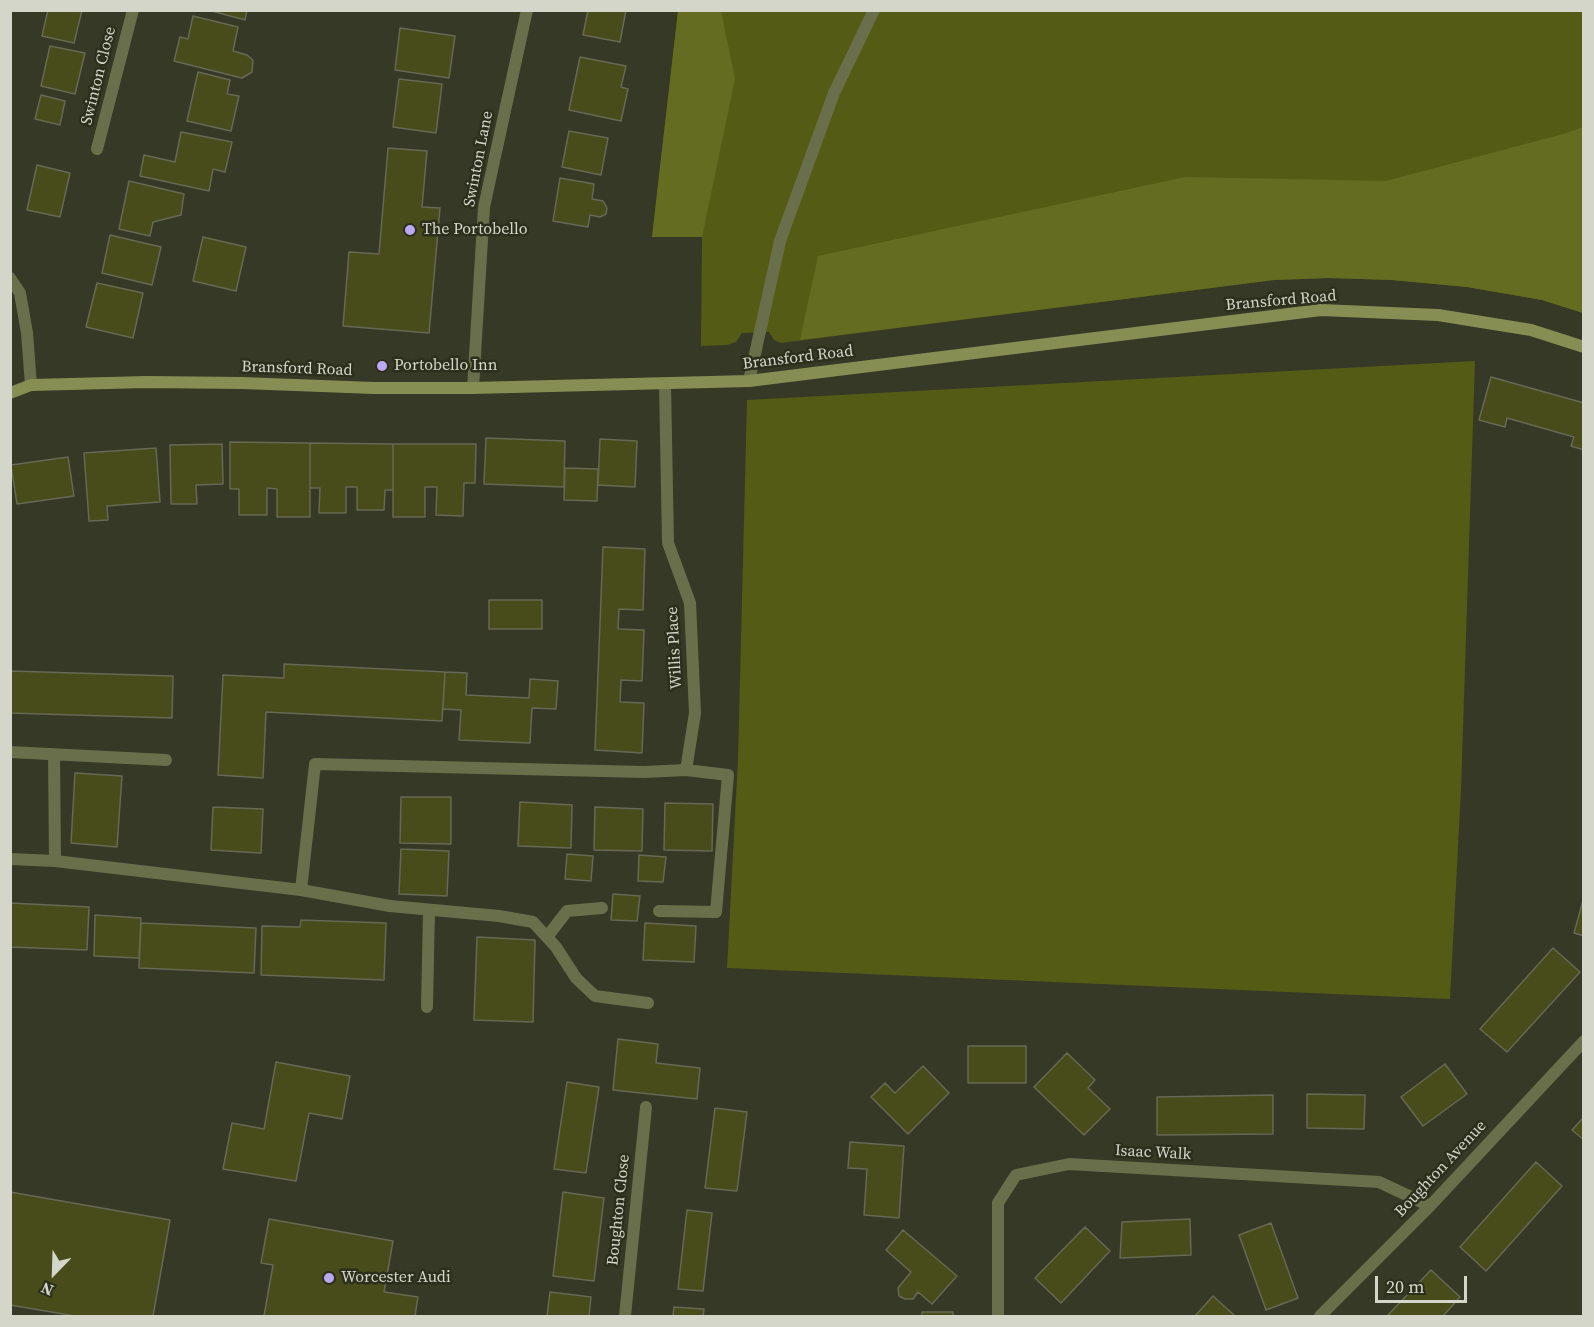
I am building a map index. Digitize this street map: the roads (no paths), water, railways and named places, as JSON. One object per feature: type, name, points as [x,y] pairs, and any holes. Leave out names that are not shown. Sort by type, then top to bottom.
[{"type":"main road","name":"Bransford Road","points":[[10,393],[31,385],[147,382],[374,388],[473,388],[749,381],[1321,310],[1438,315],[1531,330],[1584,347]]},
{"type":"street","name":"Swinton Close","points":[[97,149],[133,10]]},
{"type":"street","name":"Swinton Lane","points":[[473,388],[484,207],[526,10]]},
{"type":"street","points":[[749,381],[780,241],[834,93],[874,10]]},
{"type":"street","points":[[10,278],[20,293],[27,333],[31,385]]},
{"type":"street","name":"Willis Place","points":[[665,384],[668,543],[690,603],[695,713],[686,770]]},
{"type":"street","points":[[10,752],[166,760]]},
{"type":"street","points":[[54,755],[54,861]]},
{"type":"street","points":[[302,890],[315,764],[644,772],[686,770],[728,775],[716,912],[659,911]]},
{"type":"street","points":[[10,859],[54,861],[302,890],[390,906],[499,916],[533,922],[556,947],[576,978],[595,996],[648,1003]]},
{"type":"street","points":[[547,938],[567,911],[602,908]]},
{"type":"street","points":[[427,1007],[429,910]]},
{"type":"street","name":"Boughton Avenue","points":[[1320,1317],[1430,1206],[1584,1041]]},
{"type":"street","name":"Boughton Close","points":[[625,1317],[646,1107]]},
{"type":"street","name":"Isaac Walk","points":[[998,1317],[998,1203],[1016,1175],[1069,1164],[1379,1182],[1430,1206]]},
{"type":"place","name":"The Portobello","points":[[410,230]]},
{"type":"place","name":"Portobello Inn","points":[[382,366]]},
{"type":"place","name":"Worcester Audi","points":[[329,1278]]}]
